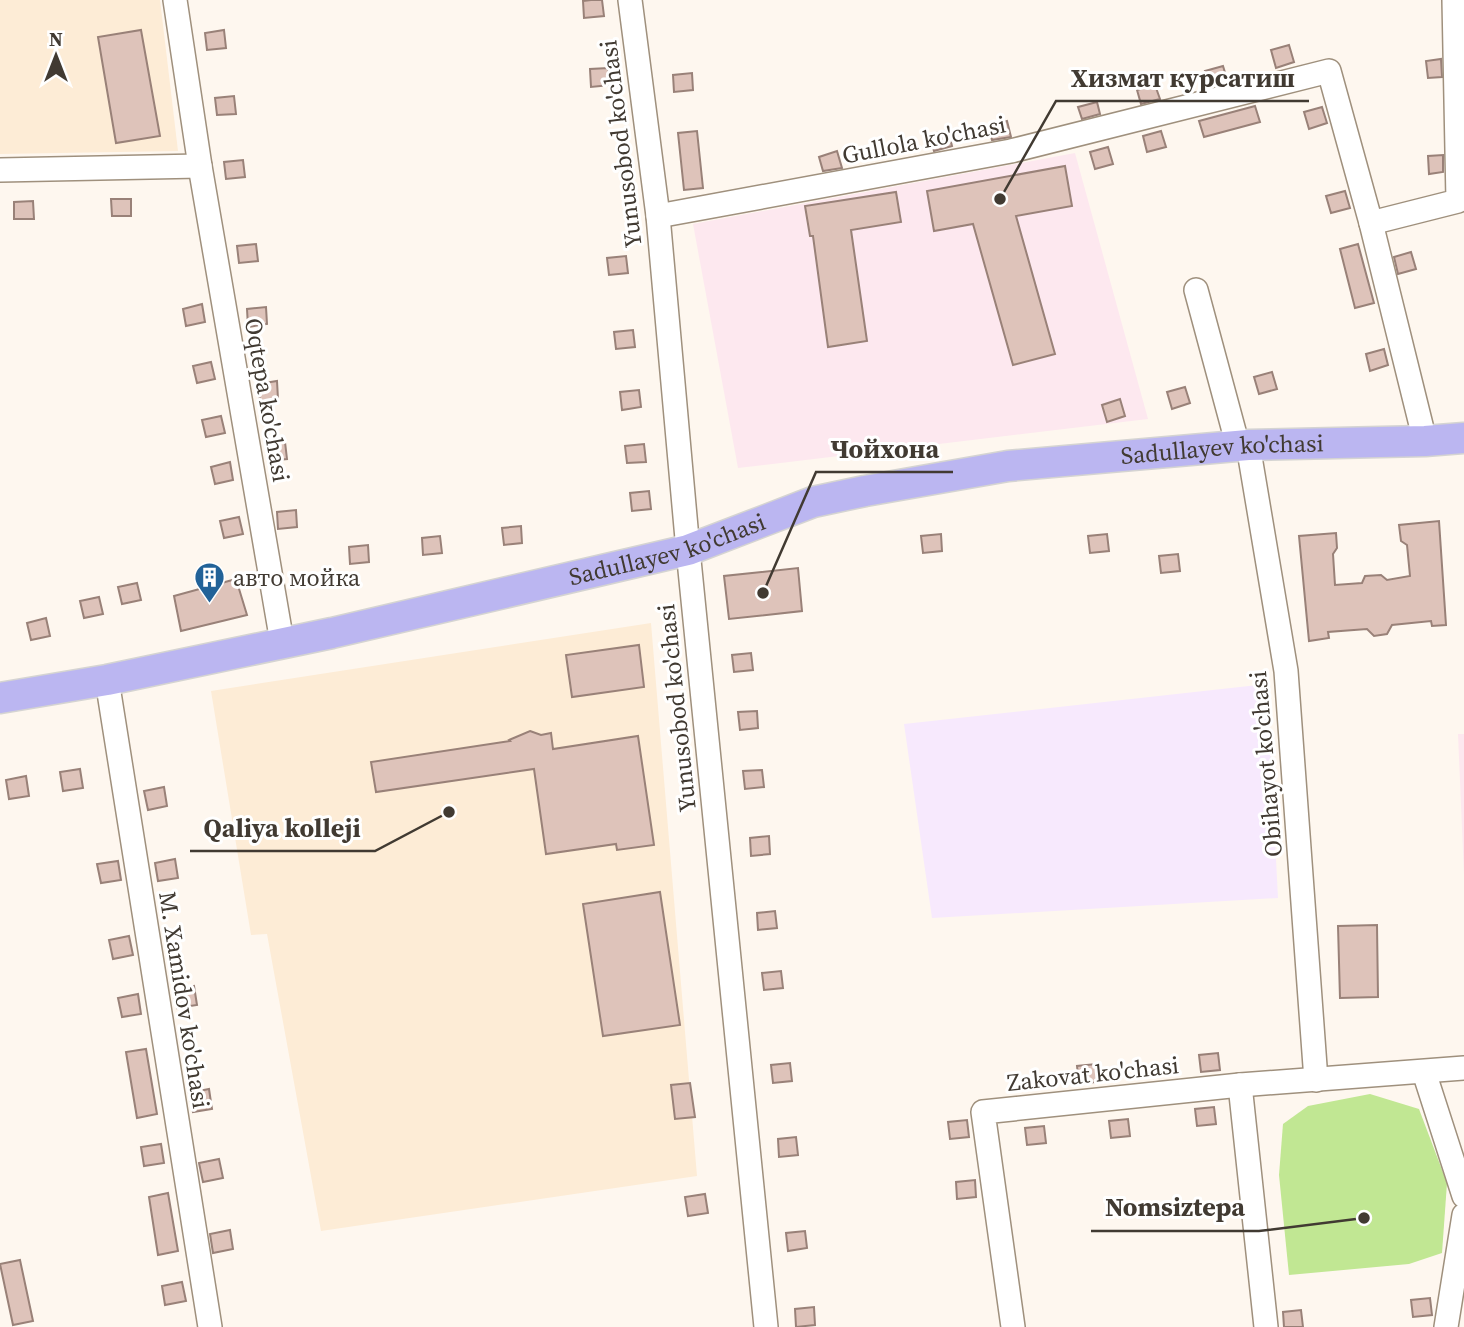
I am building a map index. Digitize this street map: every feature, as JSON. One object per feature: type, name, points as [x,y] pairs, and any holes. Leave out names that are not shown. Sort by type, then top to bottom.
[{"type":"main road","name":"Sadullayev ko'chasi","points":[[0,698],[107,680],[688,550],[813,502],[865,491],[1007,466],[1243,446],[1464,438]]},
{"type":"street","name":"Oqtepa ko'chasi","points":[[175,0],[200,166],[282,642]]},
{"type":"street","name":"Yunusobod ko'chasi","points":[[630,0],[658,216],[688,550],[766,1327]]},
{"type":"street","points":[[1425,441],[1371,223],[1458,201],[1454,0]]},
{"type":"street","name":"Gullola ko'chasi","points":[[658,216],[1011,151],[1329,71],[1371,223]]},
{"type":"street","points":[[0,170],[200,166]]},
{"type":"street","name":"Obihayot ko'chasi","points":[[1196,290],[1243,446],[1286,671],[1316,1080]]},
{"type":"street","name":"M. Xamidov ko'chasi","points":[[107,680],[210,1327]]},
{"type":"street","name":"Zakovat ko'chasi","points":[[1013,1327],[983,1112],[1240,1085],[1464,1068]]},
{"type":"street","points":[[1424,1072],[1464,1196]]},
{"type":"street","points":[[1240,1085],[1266,1327]]},
{"type":"street","points":[[1446,1327],[1464,1215]]},
{"type":"shaded area","points":[[0,0],[160,0],[178,151],[0,154]]},
{"type":"shaded area","points":[[1075,153],[1148,419],[738,468],[693,224]]},
{"type":"shaded area","points":[[651,623],[697,1176],[321,1231],[267,934],[251,935],[211,691]]},
{"type":"shaded area","points":[[1267,684],[1278,898],[932,918],[904,724]]},
{"type":"shaded area","points":[[1458,734],[1464,734],[1464,875]]},
{"type":"green space","points":[[1370,1094],[1419,1109],[1447,1183],[1442,1253],[1409,1264],[1289,1275],[1279,1175],[1283,1124],[1308,1106]]},
{"type":"building","points":[[602,0],[604,16],[584,18],[583,1]]},
{"type":"building","points":[[141,30],[160,136],[116,143],[98,37]]},
{"type":"building","points":[[224,30],[226,48],[207,50],[205,33]]},
{"type":"building","points":[[1289,45],[1294,62],[1276,68],[1271,50]]},
{"type":"building","points":[[1441,59],[1442,77],[1428,78],[1426,61]]},
{"type":"building","points":[[1223,66],[1228,82],[1209,87],[1205,71]]},
{"type":"building","points":[[608,68],[610,85],[591,87],[590,69]]},
{"type":"building","points":[[692,73],[693,90],[674,92],[673,75]]},
{"type":"building","points":[[1155,85],[1160,99],[1141,104],[1137,90]]},
{"type":"building","points":[[234,96],[236,114],[217,115],[215,98]]},
{"type":"building","points":[[1097,102],[1100,114],[1082,119],[1078,107]]},
{"type":"building","points":[[1255,106],[1260,122],[1204,137],[1199,121]]},
{"type":"building","points":[[1322,107],[1327,123],[1309,129],[1304,112]]},
{"type":"building","points":[[1007,121],[1011,137],[992,140],[988,126]]},
{"type":"building","points":[[948,130],[952,146],[934,151],[929,135]]},
{"type":"building","points":[[697,131],[703,188],[684,190],[678,133]]},
{"type":"building","points":[[1161,131],[1166,147],[1147,152],[1143,136]]},
{"type":"building","points":[[1108,147],[1113,164],[1095,169],[1090,152]]},
{"type":"building","points":[[837,151],[842,168],[823,171],[819,157]]},
{"type":"building","points":[[1443,155],[1443,172],[1429,174],[1428,156]]},
{"type":"building","points":[[243,160],[245,177],[226,179],[224,162]]},
{"type":"building","points":[[1065,166],[1072,206],[1016,216],[1055,354],[1013,365],[973,224],[934,231],[927,191]]},
{"type":"building","points":[[1345,191],[1350,208],[1331,213],[1326,196]]},
{"type":"building","points":[[896,192],[901,222],[851,230],[867,341],[828,347],[813,236],[810,236],[805,206]]},
{"type":"building","points":[[111,199],[131,199],[131,216],[112,216]]},
{"type":"building","points":[[33,201],[34,219],[14,219],[14,202]]},
{"type":"building","points":[[256,244],[258,261],[239,263],[237,246]]},
{"type":"building","points":[[1358,244],[1374,303],[1355,308],[1340,249]]},
{"type":"building","points":[[1411,252],[1416,269],[1398,274],[1394,257]]},
{"type":"building","points":[[626,256],[628,273],[609,275],[607,258]]},
{"type":"building","points":[[202,304],[205,322],[186,326],[183,309]]},
{"type":"building","points":[[266,307],[267,324],[248,327],[247,309]]},
{"type":"building","points":[[633,330],[635,347],[616,349],[614,332]]},
{"type":"building","points":[[1384,349],[1388,365],[1370,371],[1366,354]]},
{"type":"building","points":[[211,362],[215,379],[197,383],[193,366]]},
{"type":"building","points":[[1272,372],[1277,389],[1259,394],[1254,377]]},
{"type":"building","points":[[277,381],[278,399],[260,401],[258,384]]},
{"type":"building","points":[[1185,387],[1190,403],[1172,409],[1167,392]]},
{"type":"building","points":[[639,390],[641,407],[622,410],[620,392]]},
{"type":"building","points":[[1120,399],[1125,416],[1107,422],[1102,405]]},
{"type":"building","points":[[221,416],[225,433],[206,437],[202,420]]},
{"type":"building","points":[[285,442],[287,459],[268,461],[267,444]]},
{"type":"building","points":[[644,444],[646,462],[627,463],[625,446]]},
{"type":"building","points":[[230,462],[233,480],[215,484],[211,467]]},
{"type":"building","points":[[649,491],[651,509],[632,511],[630,493]]},
{"type":"building","points":[[296,510],[297,527],[278,529],[277,512]]},
{"type":"building","points":[[239,517],[243,534],[224,538],[220,521]]},
{"type":"building","points":[[1439,521],[1446,625],[1432,626],[1431,621],[1392,625],[1387,634],[1374,636],[1367,629],[1328,632],[1329,638],[1309,641],[1299,536],[1336,533],[1337,548],[1333,554],[1335,585],[1362,583],[1365,576],[1381,575],[1387,580],[1410,576],[1407,545],[1401,541],[1399,525]]},
{"type":"building","points":[[521,526],[522,543],[504,545],[502,528]]},
{"type":"building","points":[[941,534],[942,551],[923,553],[921,536]]},
{"type":"building","points":[[1107,534],[1109,551],[1090,553],[1088,536]]},
{"type":"building","points":[[440,536],[442,553],[423,555],[422,538]]},
{"type":"building","points":[[368,545],[369,562],[350,564],[349,547]]},
{"type":"building","points":[[1178,554],[1180,571],[1161,573],[1159,556]]},
{"type":"building","points":[[798,568],[802,611],[729,619],[724,576]]},
{"type":"building","name":"авто мойка","points":[[236,579],[247,615],[181,631],[174,596]]},
{"type":"building","points":[[137,583],[141,600],[122,604],[118,587]]},
{"type":"building","points":[[99,597],[103,614],[84,618],[80,601]]},
{"type":"building","points":[[46,618],[50,636],[31,640],[27,623]]},
{"type":"building","points":[[639,645],[644,687],[572,697],[566,655]]},
{"type":"building","points":[[751,653],[753,670],[734,672],[732,655]]},
{"type":"building","points":[[757,711],[758,728],[740,730],[738,712]]},
{"type":"building","points":[[530,731],[541,735],[551,733],[553,749],[638,736],[654,845],[617,850],[616,844],[546,854],[534,769],[376,792],[371,762],[510,741]]},
{"type":"building","points":[[80,769],[83,788],[63,791],[60,772]]},
{"type":"building","points":[[762,770],[764,787],[745,789],[743,771]]},
{"type":"building","points":[[26,776],[29,796],[9,799],[6,780]]},
{"type":"building","points":[[164,787],[167,806],[148,810],[144,791]]},
{"type":"building","points":[[769,836],[770,854],[751,856],[750,838]]},
{"type":"building","points":[[175,859],[178,878],[158,881],[155,863]]},
{"type":"building","points":[[118,861],[121,880],[101,883],[97,864]]},
{"type":"building","points":[[660,892],[680,1025],[603,1036],[583,904]]},
{"type":"building","points":[[775,911],[777,928],[758,930],[757,913]]},
{"type":"building","points":[[1377,925],[1378,997],[1340,998],[1338,926]]},
{"type":"building","points":[[129,936],[133,955],[113,959],[109,940]]},
{"type":"building","points":[[781,971],[783,988],[764,990],[762,973]]},
{"type":"building","points":[[194,986],[197,1005],[177,1008],[173,990]]},
{"type":"building","points":[[138,994],[141,1014],[122,1017],[118,998]]},
{"type":"building","points":[[146,1049],[157,1114],[137,1118],[126,1052]]},
{"type":"building","points":[[1218,1053],[1220,1070],[1201,1072],[1199,1055]]},
{"type":"building","points":[[790,1063],[792,1081],[773,1083],[771,1065]]},
{"type":"building","points":[[1096,1064],[1098,1082],[1079,1083],[1077,1066]]},
{"type":"building","points":[[690,1083],[695,1117],[675,1119],[671,1085]]},
{"type":"building","points":[[209,1089],[212,1109],[193,1112],[189,1093]]},
{"type":"building","points":[[1214,1107],[1216,1124],[1197,1126],[1195,1109]]},
{"type":"building","points":[[1128,1119],[1130,1136],[1111,1138],[1109,1121]]},
{"type":"building","points":[[967,1120],[969,1137],[950,1139],[948,1122]]},
{"type":"building","points":[[1044,1126],[1046,1143],[1027,1145],[1025,1128]]},
{"type":"building","points":[[796,1137],[798,1155],[779,1157],[778,1139]]},
{"type":"building","points":[[161,1144],[164,1163],[144,1166],[141,1147]]},
{"type":"building","points":[[219,1159],[223,1178],[203,1182],[199,1163]]},
{"type":"building","points":[[975,1180],[976,1197],[957,1199],[956,1182]]},
{"type":"building","points":[[168,1193],[178,1251],[158,1255],[149,1197]]},
{"type":"building","points":[[705,1194],[708,1213],[688,1216],[685,1197]]},
{"type":"building","points":[[230,1230],[233,1249],[213,1253],[210,1234]]},
{"type":"building","points":[[805,1231],[807,1248],[788,1251],[786,1233]]},
{"type":"building","points":[[20,1260],[33,1321],[13,1325],[0,1264]]},
{"type":"building","points":[[182,1282],[186,1301],[165,1305],[162,1286]]},
{"type":"building","points":[[1430,1298],[1432,1315],[1413,1317],[1411,1300]]},
{"type":"building","points":[[814,1307],[815,1325],[796,1327],[795,1309]]},
{"type":"building","points":[[1301,1310],[1303,1327],[1284,1327],[1283,1312]]},
{"type":"place","name":"Хизмат курсатиш","points":[[1000,199]]},
{"type":"place","name":"Чойхона","points":[[763,593]]},
{"type":"place","name":"авто мойка","points":[[210,605]]},
{"type":"place","name":"Qaliya kolleji","points":[[449,812]]},
{"type":"place","name":"Nomsiztepa","points":[[1364,1218]]}]
